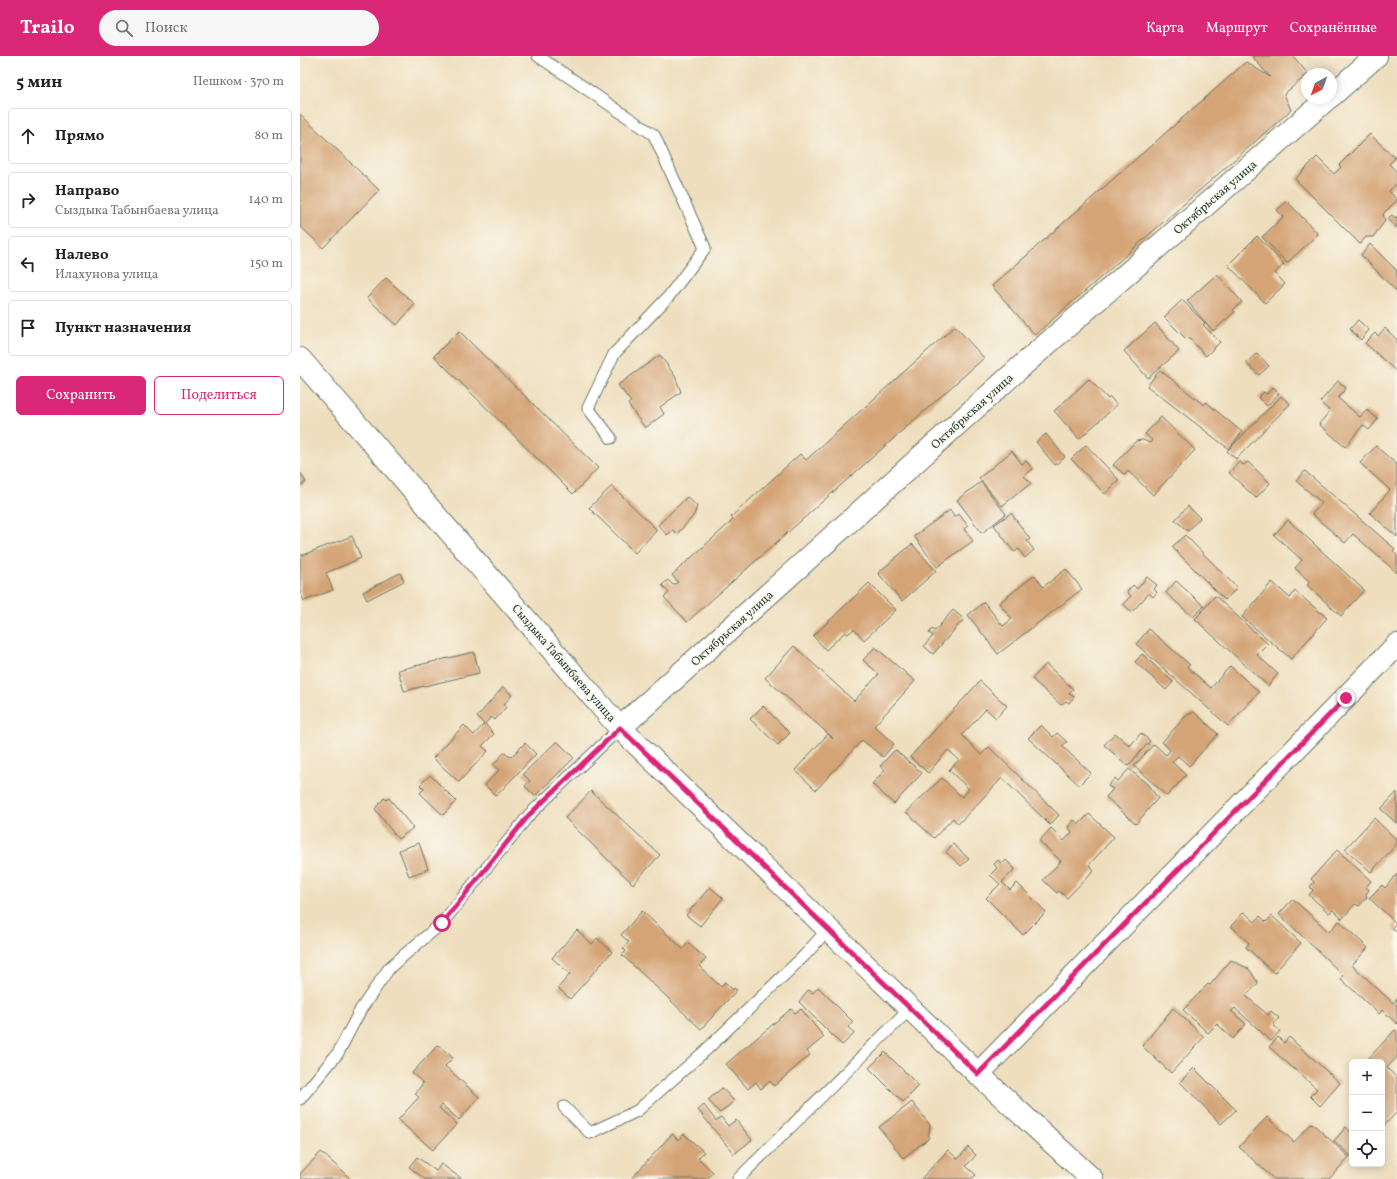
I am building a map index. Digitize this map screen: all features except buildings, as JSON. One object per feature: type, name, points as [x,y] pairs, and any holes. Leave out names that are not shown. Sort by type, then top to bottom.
[{"type":"street","points":[[1337,91],[1376,56]]},
{"type":"street","name":"Октябрьская улица","points":[[620,728],[1024,364],[1321,104]]},
{"type":"street","name":"Сыздыка Табынбаева улица","points":[[300,359],[620,728],[978,1074],[1092,1179]]},
{"type":"street","points":[[978,1074],[1397,645]]},
{"type":"lane","points":[[538,56],[654,135],[705,248],[668,296],[614,354],[588,408],[611,438]]},
{"type":"lane","points":[[300,1099],[338,1053],[361,1009],[390,967],[442,923],[529,815],[620,728]]},
{"type":"lane","points":[[564,1107],[590,1133],[637,1111],[711,1045],[805,955],[828,929]]},
{"type":"lane","points":[[738,1179],[910,1009]]},
{"type":"route","points":[[442,923],[490,866],[529,815],[620,728],[978,1074],[1346,698]]}]
